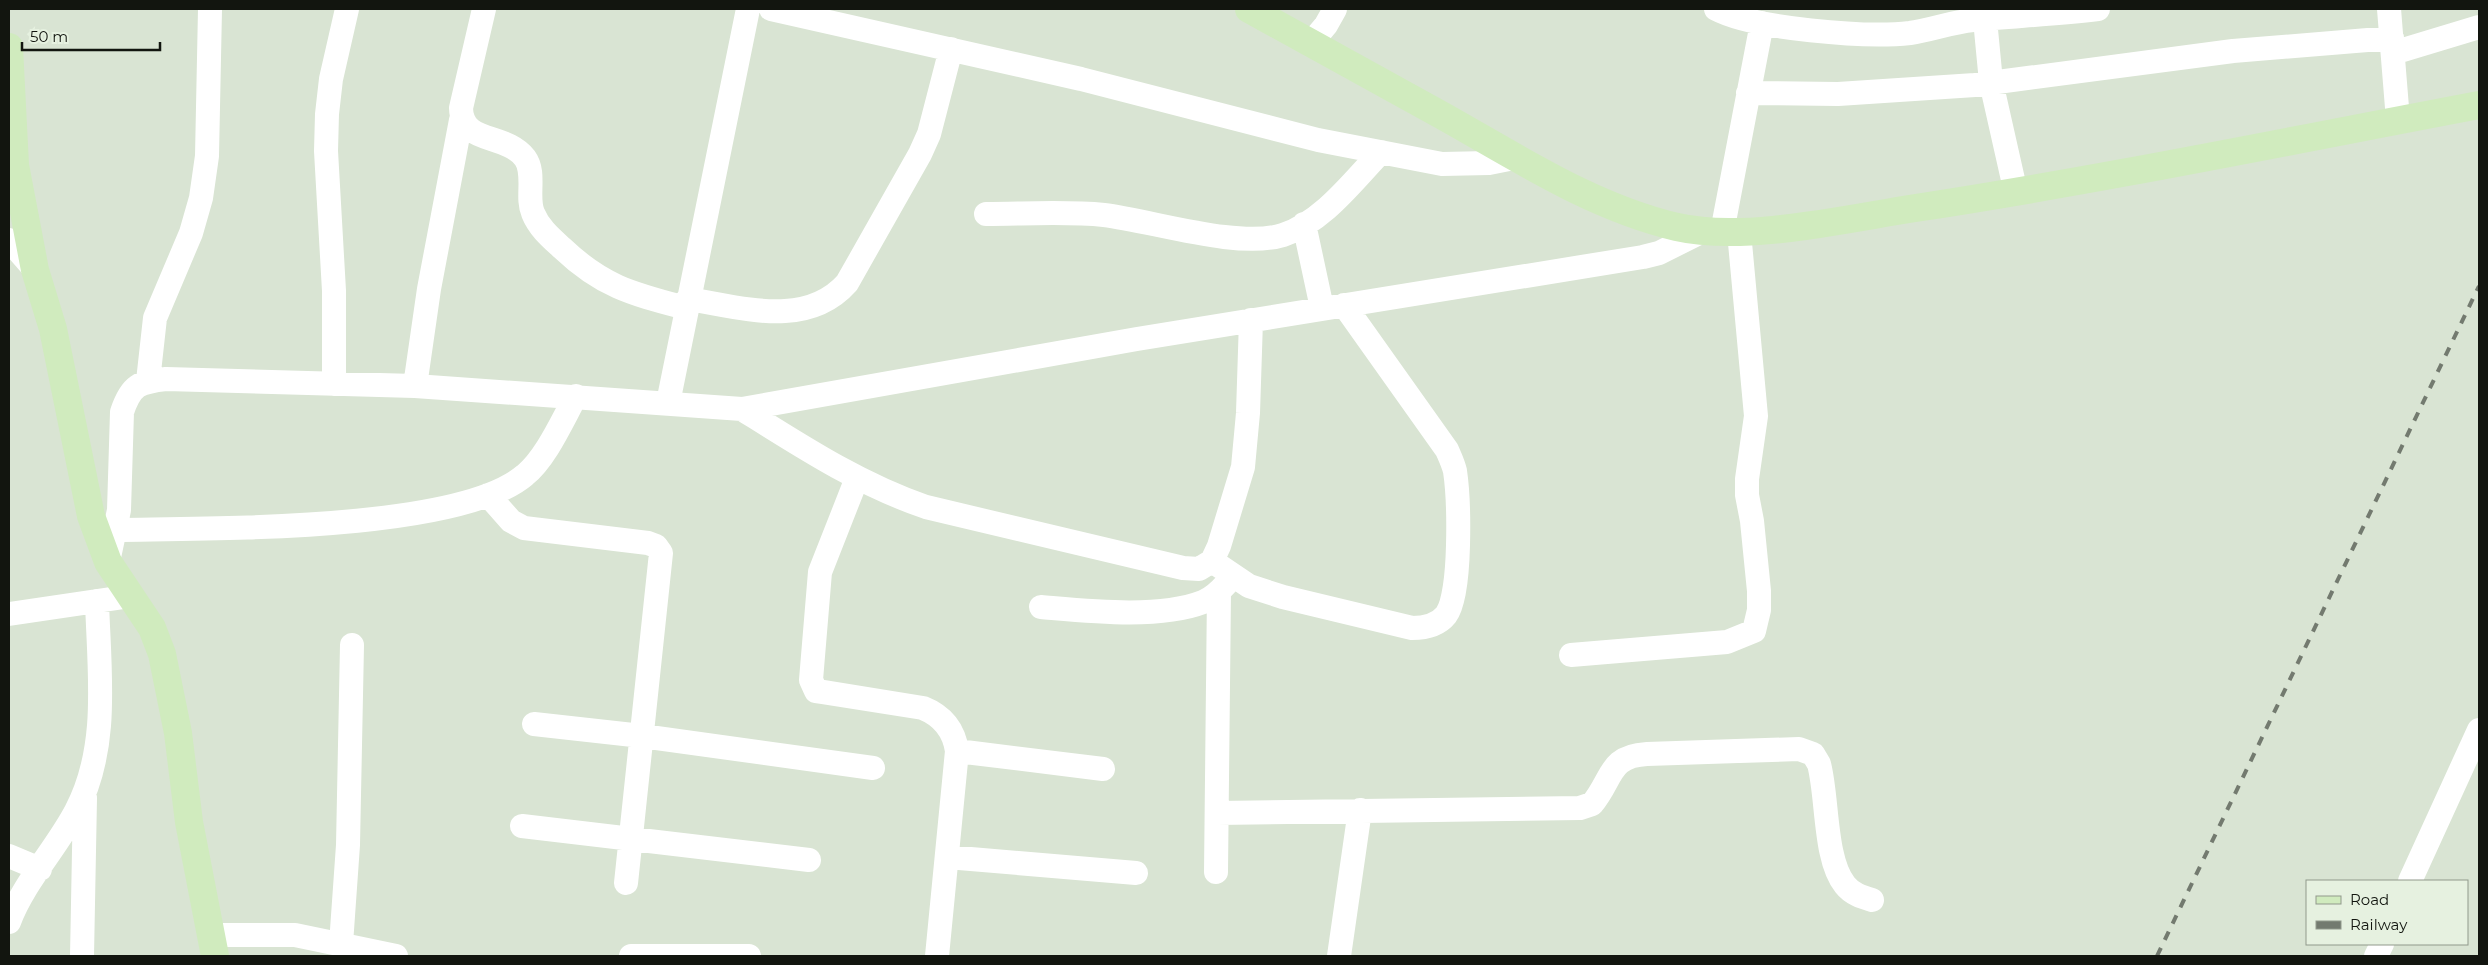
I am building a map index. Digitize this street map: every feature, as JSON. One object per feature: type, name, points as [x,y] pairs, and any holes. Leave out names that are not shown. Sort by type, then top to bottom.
[{"type":"main road","points":[[1249,9],[1514,158],[1586,195],[1641,217],[1679,228],[1721,232],[1787,227],[2016,193],[2479,105]]},
{"type":"main road","points":[[9,47],[15,165],[35,270],[53,329],[91,516],[108,562],[152,628],[162,654],[171,690],[189,822],[213,946]]},
{"type":"street","points":[[148,381],[155,318],[191,233],[202,198],[207,156],[210,9]]},
{"type":"street","points":[[334,384],[334,291],[326,151],[327,114],[331,79],[346,9]]},
{"type":"street","points":[[415,386],[429,289],[461,120],[463,97],[484,9]]},
{"type":"street","points":[[668,403],[748,9]]},
{"type":"street","points":[[771,9],[1081,78],[1318,140],[1442,164],[1489,163],[1514,158]]},
{"type":"street","points":[[1311,43],[1326,26],[1335,9]]},
{"type":"street","points":[[1716,9],[1746,20],[1762,23],[1842,32],[1896,34],[1985,14],[2098,9]]},
{"type":"street","points":[[2389,9],[2398,120]]},
{"type":"street","points":[[1985,14],[1991,82],[2016,193]]},
{"type":"street","points":[[1571,655],[1727,642],[1754,631],[1758,623],[1759,591],[1752,521],[1747,495],[1747,479],[1756,416],[1721,232],[1762,23]]},
{"type":"street","points":[[1748,93],[1838,94],[1991,82],[2233,51],[2392,46],[2479,27]]},
{"type":"street","points":[[461,120],[466,128],[503,142],[516,149],[526,159],[529,169],[530,200],[533,213],[547,234],[578,264],[604,282],[630,293],[687,304],[787,312],[815,306],[838,293],[847,283],[920,154],[929,134],[951,49]]},
{"type":"street","points":[[986,214],[1081,213],[1105,215],[1254,240],[1285,234],[1326,209],[1381,152]]},
{"type":"street","points":[[1041,607],[1101,612],[1161,610],[1202,602],[1226,584],[1249,586],[1283,597],[1412,628],[1426,628],[1446,615],[1452,605],[1457,585],[1457,513],[1452,461],[1447,450],[1333,307],[1304,224]]},
{"type":"street","points":[[108,562],[116,530],[122,412],[127,397],[135,386],[148,381],[166,379],[415,386],[742,409],[1251,320],[1643,257],[1721,232]]},
{"type":"street","points":[[9,240],[35,270]]},
{"type":"street","points":[[742,409],[822,459],[857,478],[926,507],[1183,568],[1199,569],[1212,561],[1219,546],[1243,467],[1248,413],[1251,320]]},
{"type":"street","points":[[116,530],[347,521],[444,508],[488,495],[511,485],[535,466],[576,396]]},
{"type":"street","points":[[857,478],[820,572],[811,668],[812,686],[823,692],[930,711],[944,721],[952,731],[957,751],[937,956]]},
{"type":"street","points":[[488,495],[510,521],[524,528],[648,543],[656,546],[661,552],[626,883]]},
{"type":"street","points":[[1212,561],[1226,584],[1216,872]]},
{"type":"street","points":[[9,614],[131,596]]},
{"type":"street","points":[[9,922],[14,909],[69,824],[85,792],[95,759],[100,718],[97,601]]},
{"type":"street","points":[[341,944],[348,845],[352,645]]},
{"type":"street","points":[[534,724],[642,736],[873,768]]},
{"type":"street","points":[[2410,880],[2479,730]]},
{"type":"street","points":[[1217,813],[1580,808],[1592,804],[1617,764],[1627,757],[1799,749],[1813,754],[1819,764],[1833,859],[1839,876],[1846,886],[1857,895],[1872,900]]},
{"type":"street","points":[[957,751],[1103,769]]},
{"type":"street","points":[[82,956],[85,792]]},
{"type":"street","points":[[1339,956],[1360,810]]},
{"type":"street","points":[[522,826],[809,860]]},
{"type":"street","points":[[9,856],[40,868]]},
{"type":"street","points":[[947,857],[1136,873]]},
{"type":"street","points":[[213,946],[295,935],[396,956]]},
{"type":"street","points":[[631,956],[749,956]]},
{"type":"railway","points":[[2157,956],[2479,286]]}]
